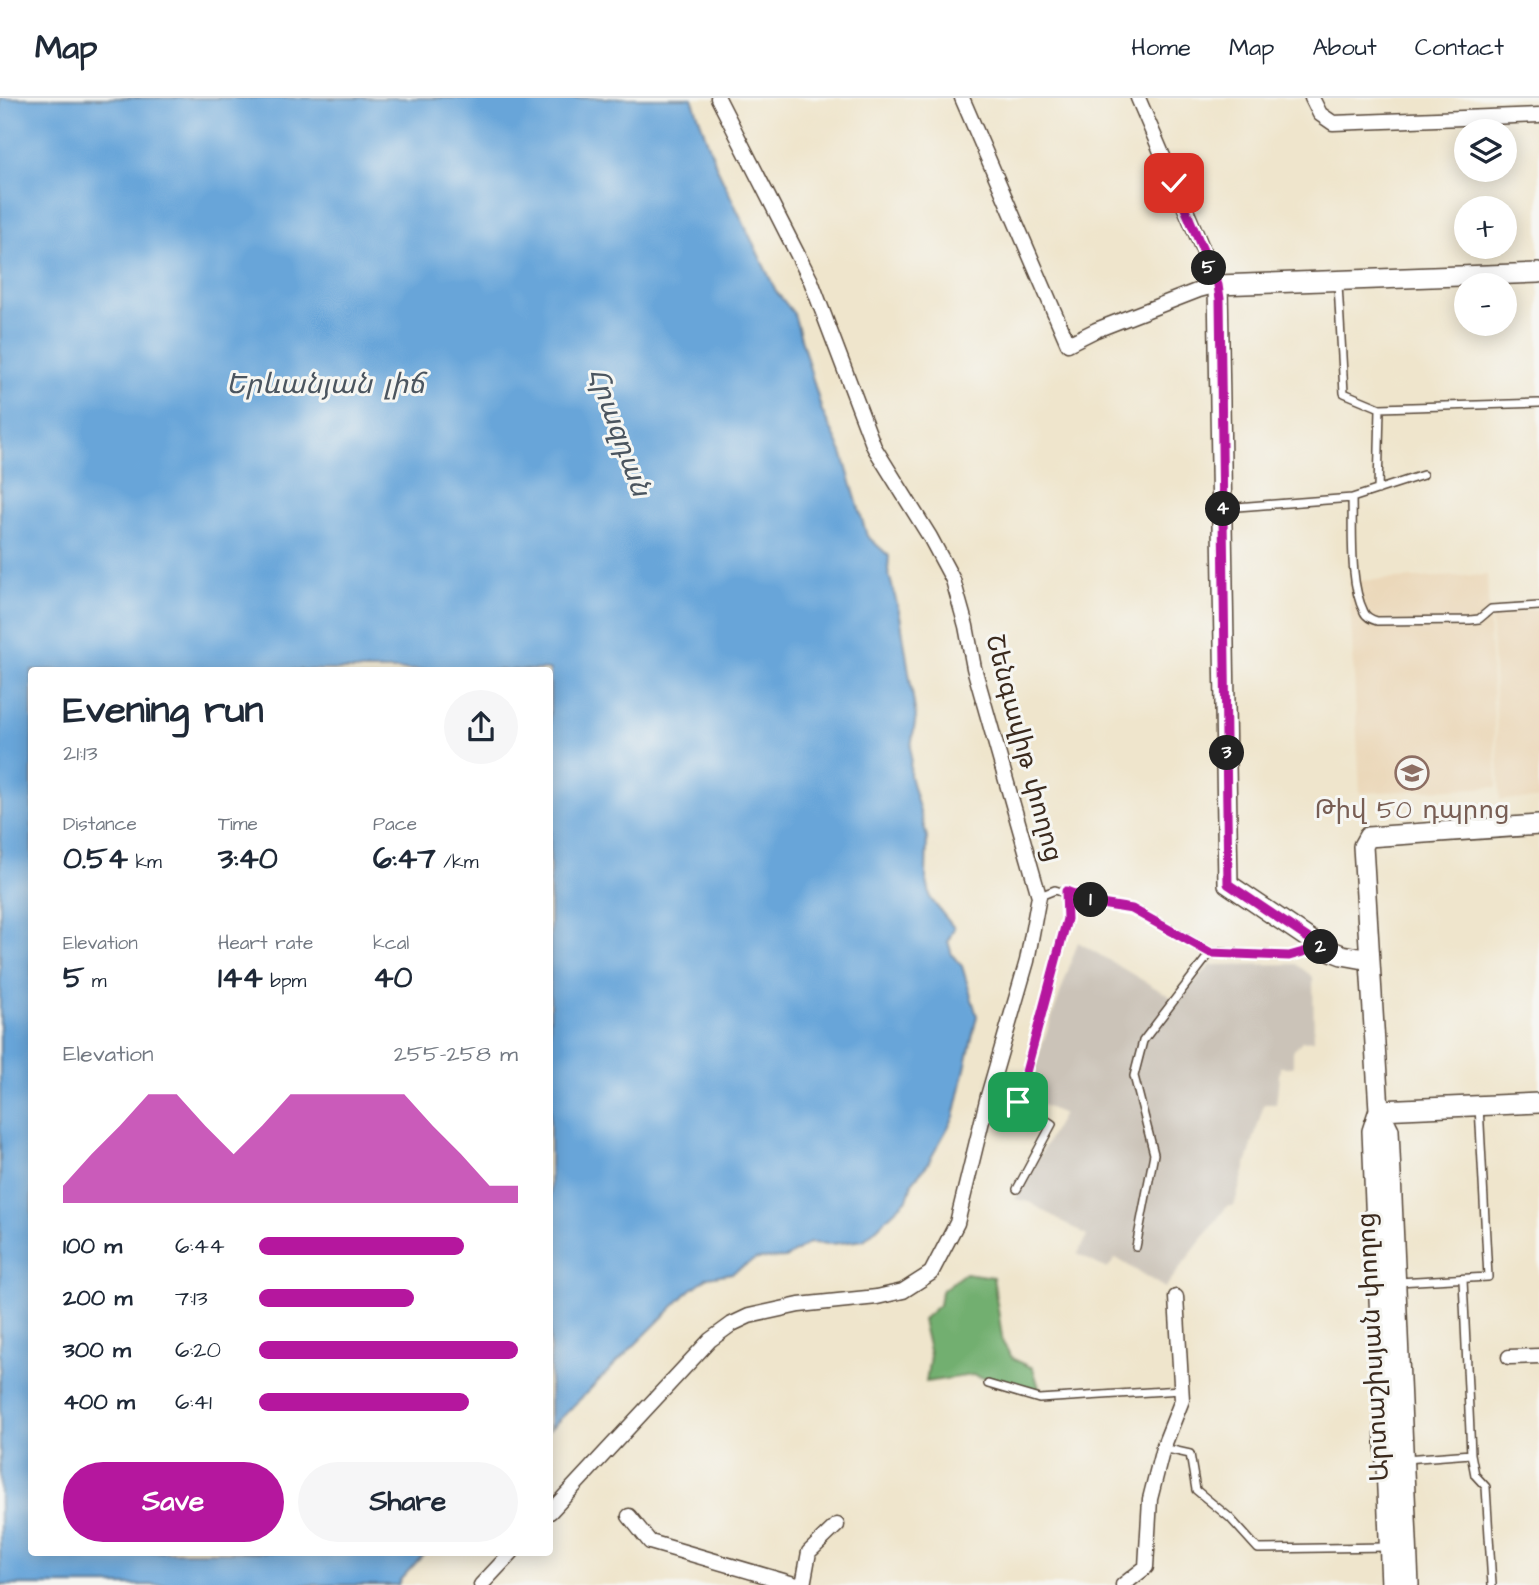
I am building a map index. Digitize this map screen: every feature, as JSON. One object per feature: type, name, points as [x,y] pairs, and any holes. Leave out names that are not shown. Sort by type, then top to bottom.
[{"type":"street","name":"Շենգավիթ փողոց","points":[[553,1509],[710,1340],[732,1324],[749,1315],[771,1310],[877,1297],[903,1291],[932,1273],[957,1223],[988,1096],[1027,961],[1039,896],[974,668],[953,580],[930,537],[874,447],[811,281],[718,98]]},
{"type":"street","points":[[962,98],[1068,344],[1096,330],[1218,285],[1539,273]]},
{"type":"street","points":[[1138,98],[1218,285],[1228,884],[1321,947],[1342,956],[1370,960]]},
{"type":"street","points":[[1312,98],[1320,114],[1333,123],[1539,115]]},
{"type":"street","name":"Արտաշիսյան փողոց","points":[[1409,1585],[1399,1547],[1372,1131],[1379,1110],[1363,846],[1368,837],[1539,825]]},
{"type":"street","points":[[1379,1110],[1539,1103]]},
{"type":"street","name":"Արտաշիսյան փողոց","points":[[1379,1110],[1389,1130],[1396,1282],[1395,1460]]},
{"type":"street","points":[[1123,1585],[1146,1567],[1150,1499],[1163,1448],[1182,1400],[1176,1297]]},
{"type":"street","points":[[1509,1357],[1539,1356]]},
{"type":"street","points":[[629,1516],[650,1542],[797,1585]]},
{"type":"street","points":[[803,1585],[809,1552],[837,1525]]},
{"type":"street","name":"Արտաշիսյան փողոց","points":[[1391,1585],[1399,1547]]},
{"type":"street","points":[[481,1585],[508,1556]]},
{"type":"lane","points":[[1338,279],[1344,393],[1380,408],[1539,403]]},
{"type":"lane","points":[[1378,490],[1380,408]]},
{"type":"lane","points":[[1223,508],[1352,498],[1423,475]]},
{"type":"lane","points":[[1352,498],[1354,575],[1363,611],[1368,618],[1377,621],[1470,620],[1479,619],[1491,609],[1539,606]]},
{"type":"lane","points":[[1039,896],[1055,890],[1066,891],[1101,904],[1132,909],[1211,953],[1289,956],[1321,947]]},
{"type":"lane","points":[[1017,1189],[1052,1124],[1018,1102],[1067,919],[1066,891]]},
{"type":"lane","points":[[1136,1247],[1154,1154],[1133,1076],[1143,1041],[1211,953]]},
{"type":"lane","points":[[1396,1282],[1488,1278],[1479,1106]]},
{"type":"lane","points":[[1463,1280],[1471,1454],[1475,1475],[1486,1487],[1492,1585]]},
{"type":"lane","points":[[988,1384],[1039,1399],[1182,1390]]},
{"type":"lane","points":[[1163,1448],[1190,1454],[1196,1490],[1230,1518],[1258,1549],[1399,1547]]},
{"type":"lane","points":[[1395,1460],[1471,1454]]},
{"type":"shaded area","points":[[1487,575],[1497,787],[1360,793],[1349,581]]},
{"type":"shaded area","points":[[1539,609],[1539,799],[1500,800],[1491,611]]},
{"type":"shaded area","points":[[1078,942],[1176,1000],[1211,965],[1296,964],[1313,977],[1314,1040],[1302,1041],[1293,1051],[1293,1067],[1280,1067],[1276,1104],[1264,1104],[1234,1206],[1227,1206],[1165,1288],[1116,1258],[1107,1269],[1077,1254],[1087,1236],[1029,1202],[1015,1199],[1063,1114],[1024,1097]]},
{"type":"green space","points":[[965,1273],[993,1277],[1003,1343],[1013,1359],[1033,1368],[1040,1391],[972,1375],[926,1382],[930,1355],[922,1320],[939,1305],[941,1291]]},
{"type":"water","name":"Երևանյան լիճ","points":[[0,98],[692,98],[717,168],[776,291],[794,314],[822,411],[842,452],[867,536],[889,556],[888,571],[900,615],[916,717],[910,776],[927,837],[926,877],[931,899],[954,928],[948,941],[952,955],[962,966],[977,1016],[954,1117],[927,1165],[913,1181],[907,1199],[864,1240],[832,1244],[809,1243],[786,1258],[756,1259],[732,1273],[708,1277],[688,1292],[553,1426],[553,667],[28,667],[28,1556],[422,1556],[398,1585],[0,1585]]},
{"type":"place","name":"Թիվ 50 դպրոց","points":[[1412,773]]},
{"type":"route","points":[[1018,1102],[1067,919],[1066,891],[1101,904],[1132,909],[1211,953],[1289,956],[1321,947],[1228,884],[1220,299],[1218,285],[1174,183]]},
{"type":"water label","name":"Հրազդան","points":[[619,432]]}]
